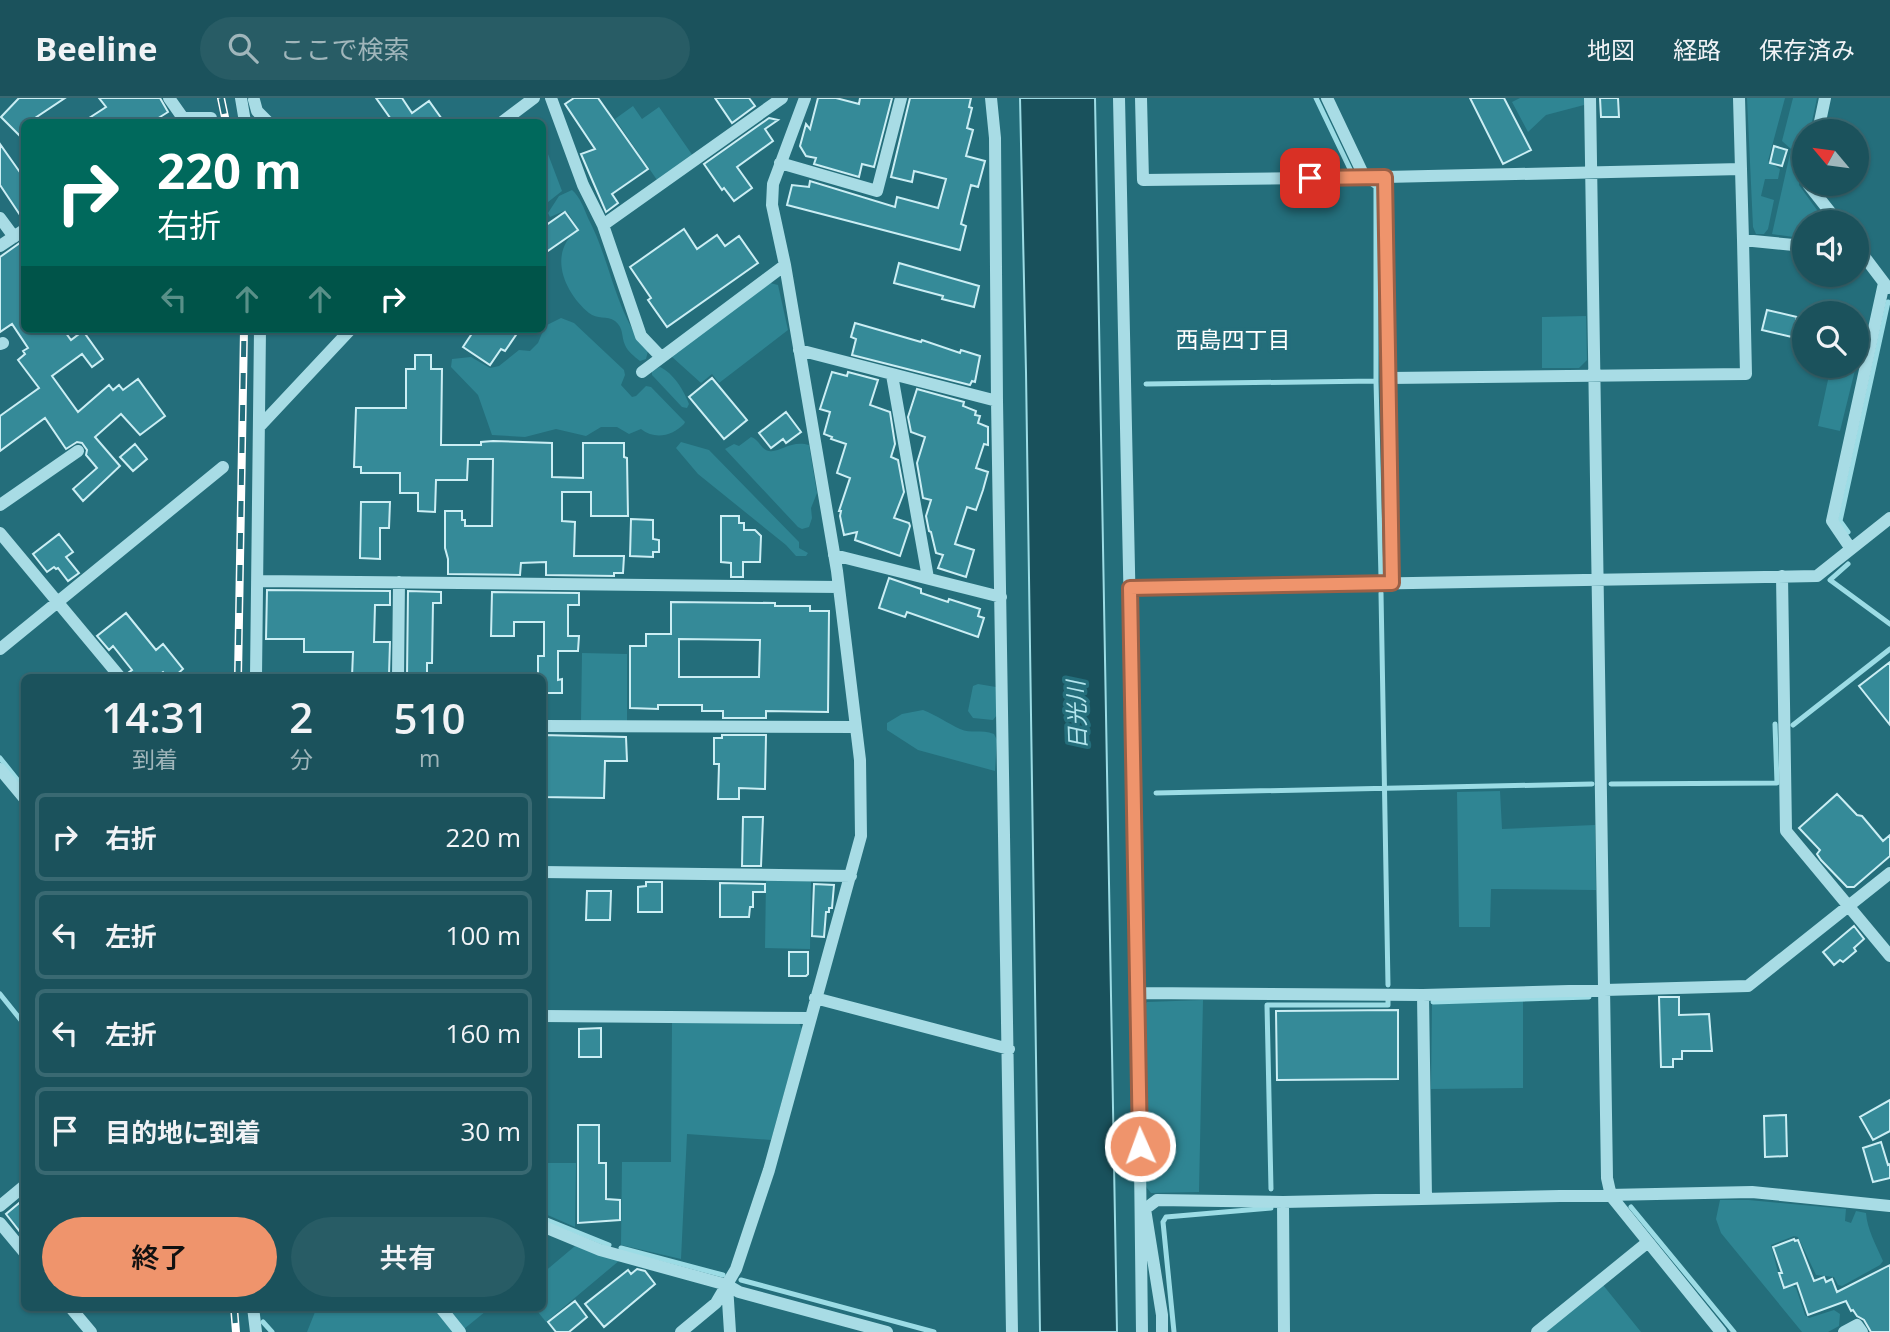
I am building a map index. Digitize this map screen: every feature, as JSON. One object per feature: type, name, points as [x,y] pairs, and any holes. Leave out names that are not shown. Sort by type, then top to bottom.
[{"type":"street","points":[[169,98],[180,119]]},
{"type":"street","points":[[506,119],[534,98]]},
{"type":"street","points":[[551,98],[583,185],[603,225],[641,337],[661,357]]},
{"type":"street","points":[[603,225],[782,98]]},
{"type":"street","points":[[681,1332],[716,1303],[736,1269],[769,1170],[861,836],[860,760],[839,587],[785,265],[772,205],[773,184],[805,98]]},
{"type":"street","points":[[780,163],[877,191],[901,98]]},
{"type":"street","points":[[991,98],[995,138],[1012,1332]]},
{"type":"street","points":[[1119,98],[1138,992],[1142,1332]]},
{"type":"street","points":[[1141,98],[1143,180],[1741,169]]},
{"type":"street","points":[[1326,98],[1365,177]]},
{"type":"street","points":[[1590,98],[1607,1178],[1611,1196],[1721,1332]]},
{"type":"street","points":[[1389,378],[1746,374],[1739,98]]},
{"type":"street","points":[[1821,119],[1825,98]]},
{"type":"street","points":[[246,119],[249,101]]},
{"type":"street","points":[[249,101],[265,119]]},
{"type":"street","points":[[196,119],[211,118]]},
{"type":"street","points":[[1385,177],[1392,583]]},
{"type":"street","points":[[1817,196],[1829,210]]},
{"type":"street","points":[[0,218],[19,233],[0,246]]},
{"type":"street","points":[[1743,240],[1792,245]]},
{"type":"street","points":[[642,372],[785,265]]},
{"type":"street","points":[[1852,549],[1832,521],[1887,287],[1869,268]]},
{"type":"street","points":[[256,674],[260,333]]},
{"type":"street","points":[[260,426],[347,333]]},
{"type":"street","points":[[799,350],[997,401]]},
{"type":"street","points":[[892,375],[928,579]]},
{"type":"street","points":[[0,505],[78,451]]},
{"type":"street","points":[[0,649],[223,467]]},
{"type":"street","points":[[1130,588],[1817,576],[1890,518]]},
{"type":"street","points":[[0,533],[117,674]]},
{"type":"street","points":[[834,555],[1001,597]]},
{"type":"street","points":[[1782,576],[1786,831],[1890,956]]},
{"type":"street","points":[[257,581],[839,587]]},
{"type":"street","points":[[398,674],[399,582]]},
{"type":"street","points":[[546,726],[856,727]]},
{"type":"street","points":[[0,769],[21,794]]},
{"type":"street","points":[[546,872],[851,876]]},
{"type":"street","points":[[1138,992],[1423,995],[1748,986],[1890,873]]},
{"type":"street","points":[[1423,995],[1426,1198]]},
{"type":"street","points":[[816,998],[1009,1049]]},
{"type":"street","points":[[546,1016],[809,1018]]},
{"type":"street","points":[[0,1206],[21,1188]]},
{"type":"street","points":[[1162,1332],[1162,1315],[1145,1209],[1157,1200],[1283,1202],[1752,1192],[1890,1206]]},
{"type":"street","points":[[1283,1202],[1284,1332]]},
{"type":"street","points":[[0,1223],[21,1248]]},
{"type":"street","points":[[546,1228],[600,1250],[727,1285],[739,1292],[887,1332]]},
{"type":"street","points":[[1537,1332],[1648,1242]]},
{"type":"street","points":[[727,1285],[730,1332]]},
{"type":"street","points":[[73,1311],[91,1332]]},
{"type":"street","points":[[253,1311],[256,1332]]},
{"type":"street","points":[[443,1311],[460,1332]]},
{"type":"street","points":[[1844,1332],[1857,1325],[1861,1332]]},
{"type":"shaded area","points":[[1520,98],[1584,98],[1584,105],[1546,115],[1528,132],[1512,102]]},
{"type":"shaded area","points":[[1747,98],[1785,98],[1768,161],[1780,169],[1778,179],[1765,179],[1761,196],[1774,200],[1768,229],[1764,234],[1756,234],[1753,227]]},
{"type":"shaded area","points":[[1793,98],[1817,98],[1813,119],[1792,119],[1792,196],[1807,196],[1817,210],[1792,210],[1792,237],[1772,234],[1791,149],[1782,141]]},
{"type":"shaded area","points":[[633,106],[642,119],[659,107],[693,156],[657,180],[615,119]]},
{"type":"shaded area","points":[[546,149],[562,191],[546,204]]},
{"type":"shaded area","points":[[572,190],[582,203],[596,235],[628,321],[648,351],[646,359],[640,361],[628,350],[618,324],[612,319],[589,313],[566,284],[561,261],[563,249],[578,229],[568,213],[564,211],[550,217],[548,213],[559,196]]},
{"type":"shaded area","points":[[770,283],[778,285],[788,330],[719,383],[712,374],[701,383],[671,356]]},
{"type":"shaded area","points":[[1586,316],[1587,360],[1579,368],[1542,368],[1542,317]]},
{"type":"shaded area","points":[[561,318],[574,323],[624,370],[621,385],[632,397],[646,386],[651,387],[684,424],[663,435],[652,435],[641,429],[629,434],[617,427],[601,427],[586,436],[556,429],[525,437],[492,435],[478,395],[451,367],[452,359],[471,357],[490,368],[499,366],[519,350],[530,351],[538,343],[542,333],[546,333],[546,326]]},
{"type":"shaded area","points":[[660,367],[674,378],[681,388],[689,404],[687,408],[682,407],[652,375],[652,371]]},
{"type":"shaded area","points":[[1828,378],[1853,378],[1840,431],[1818,426]]},
{"type":"shaded area","points":[[751,437],[769,451],[796,444],[809,445],[817,493],[811,508],[809,527],[798,527],[725,449],[734,444],[739,446]]},
{"type":"shaded area","points":[[681,442],[709,450],[799,542],[799,548],[808,553],[806,556],[796,556],[698,474],[676,448]]},
{"type":"shaded area","points":[[582,653],[627,654],[627,721],[581,721]]},
{"type":"shaded area","points":[[978,684],[996,687],[997,715],[993,720],[973,718],[968,711],[973,686]]},
{"type":"shaded area","points":[[923,710],[955,727],[994,734],[997,740],[995,771],[918,750],[887,730],[887,723],[902,714]]},
{"type":"shaded area","points":[[1500,791],[1502,829],[1595,825],[1596,890],[1491,889],[1490,927],[1459,927],[1457,792]]},
{"type":"shaded area","points":[[766,880],[811,880],[810,949],[765,948]]},
{"type":"shaded area","points":[[1203,1000],[1199,1192],[1151,1193],[1143,1183],[1140,1011],[1147,1002]]},
{"type":"shaded area","points":[[1523,1001],[1523,1088],[1431,1089],[1432,1003]]},
{"type":"shaded area","points":[[672,1023],[799,1023],[802,1029],[771,1140],[687,1134],[681,1259],[621,1245],[622,1162],[671,1162]]},
{"type":"shaded area","points":[[546,1163],[576,1163],[575,1227],[546,1214]]},
{"type":"shaded area","points":[[1720,1200],[1846,1209],[1845,1221],[1851,1223],[1856,1211],[1866,1213],[1870,1231],[1883,1261],[1842,1286],[1838,1285],[1834,1277],[1816,1275],[1798,1237],[1771,1245],[1782,1288],[1796,1288],[1805,1315],[1809,1318],[1834,1310],[1840,1314],[1839,1326],[1828,1332],[1802,1332],[1721,1233],[1716,1219]]},
{"type":"shaded area","points":[[575,1246],[620,1260],[546,1322],[537,1311],[546,1311],[546,1270]]},
{"type":"shaded area","points":[[1603,1285],[1641,1332],[1545,1332]]},
{"type":"shaded area","points":[[315,1311],[438,1311],[456,1332],[307,1332]]},
{"type":"shaded area","points":[[449,1311],[486,1311],[464,1329]]},
{"type":"water","name":"日光川","points":[[1020,98],[1095,98],[1117,1332],[1040,1332]]},
{"type":"building","points":[[19,98],[65,98],[34,119],[21,119],[21,137],[1,117]]},
{"type":"building","points":[[99,98],[160,98],[168,112],[157,119],[88,119],[106,107]]},
{"type":"building","points":[[376,98],[402,98],[412,113],[429,101],[442,119],[391,119]]},
{"type":"building","points":[[574,98],[598,98],[648,169],[612,194],[618,203],[606,212],[581,154],[595,149],[565,104]]},
{"type":"building","points":[[715,98],[749,98],[755,106],[732,123]]},
{"type":"building","points":[[818,98],[836,98],[859,104],[860,98],[892,98],[874,167],[862,164],[859,177],[814,164],[816,158],[806,156],[800,146],[806,124],[810,129]]},
{"type":"building","points":[[910,98],[971,98],[969,107],[972,108],[967,128],[973,130],[966,156],[985,161],[978,187],[971,185],[961,224],[966,226],[960,250],[787,205],[792,185],[809,187],[810,181],[895,207],[897,197],[938,208],[946,179],[914,171],[912,182],[891,177]]},
{"type":"building","points":[[1470,98],[1504,98],[1531,150],[1503,164]]},
{"type":"building","points":[[1600,98],[1618,98],[1619,117],[1601,117]]},
{"type":"building","points":[[769,118],[778,120],[765,129],[773,141],[737,167],[752,188],[734,201],[724,188],[722,190],[704,164]]},
{"type":"building","points":[[0,144],[21,174],[21,216],[0,185]]},
{"type":"building","points":[[1774,146],[1787,150],[1782,166],[1770,163]]},
{"type":"building","points":[[565,212],[578,230],[546,252],[546,225]]},
{"type":"building","points":[[684,229],[697,249],[717,235],[725,246],[739,236],[758,263],[667,327],[630,267]]},
{"type":"building","points":[[21,242],[21,333],[66,333],[71,340],[84,333],[103,359],[92,367],[82,354],[52,376],[78,412],[109,385],[113,390],[119,385],[123,390],[138,379],[165,416],[140,435],[121,414],[95,437],[120,466],[83,501],[73,489],[97,468],[86,455],[87,450],[82,443],[77,442],[66,449],[45,418],[0,451],[0,416],[39,388],[18,360],[28,348],[12,324],[0,332],[0,257]]},
{"type":"building","points":[[899,263],[979,286],[974,307],[894,283]]},
{"type":"building","points":[[1767,310],[1792,316],[1792,337],[1762,330]]},
{"type":"building","points":[[855,323],[960,353],[961,350],[980,356],[975,382],[972,381],[970,385],[852,355],[856,339],[851,337]]},
{"type":"building","points":[[472,333],[517,333],[505,351],[501,349],[490,365],[463,347]]},
{"type":"building","points":[[415,355],[431,355],[431,369],[442,369],[441,445],[481,445],[481,442],[493,441],[552,443],[552,477],[583,478],[583,443],[624,443],[624,457],[627,458],[628,516],[591,516],[591,492],[562,492],[562,521],[575,522],[574,556],[624,556],[623,573],[614,573],[614,576],[546,575],[546,562],[521,563],[520,575],[448,574],[445,511],[462,511],[465,526],[492,526],[493,459],[468,459],[467,480],[436,480],[435,512],[418,511],[418,493],[400,493],[400,473],[361,473],[361,467],[354,467],[356,408],[406,408],[406,369],[415,369]]},
{"type":"building","points":[[832,372],[847,376],[848,372],[878,380],[870,405],[890,412],[895,444],[891,457],[898,460],[904,492],[894,518],[909,523],[910,526],[900,556],[855,540],[857,532],[844,535],[839,511],[850,478],[837,473],[846,444],[824,434],[830,412],[820,409]]},
{"type":"building","points":[[712,378],[747,420],[724,439],[689,397]]},
{"type":"building","points":[[917,389],[964,402],[963,406],[976,411],[975,415],[980,416],[978,423],[988,427],[988,445],[984,444],[976,468],[988,472],[983,490],[976,510],[967,507],[955,544],[974,550],[966,577],[938,568],[943,555],[936,553],[929,531],[926,516],[931,500],[923,498],[917,463],[925,437],[911,432],[908,417]]},
{"type":"building","points":[[786,412],[801,432],[786,443],[783,439],[771,448],[759,433]]},
{"type":"building","points":[[135,444],[147,459],[133,471],[120,457]]},
{"type":"building","points":[[361,502],[390,502],[389,528],[380,528],[380,559],[360,558]]},
{"type":"building","points":[[721,516],[739,516],[739,523],[744,523],[744,530],[755,530],[761,536],[760,562],[743,562],[743,577],[731,577],[731,563],[721,562]]},
{"type":"building","points":[[631,519],[653,520],[653,539],[659,540],[659,552],[653,552],[653,557],[630,556]]},
{"type":"building","points":[[59,534],[73,552],[66,557],[79,573],[68,581],[58,568],[54,567],[47,572],[33,554]]},
{"type":"building","points":[[889,578],[921,589],[921,593],[980,609],[978,616],[984,618],[978,637],[907,612],[905,617],[879,608]]},
{"type":"building","points":[[267,590],[390,591],[390,605],[375,605],[374,642],[390,642],[389,674],[352,674],[353,652],[304,652],[304,639],[266,639]]},
{"type":"building","points":[[408,591],[441,592],[441,603],[433,603],[432,663],[427,663],[427,674],[407,674]]},
{"type":"building","points":[[492,592],[579,593],[579,605],[568,605],[568,636],[579,636],[578,651],[558,651],[558,680],[562,679],[562,693],[546,693],[546,674],[538,674],[538,656],[544,656],[544,622],[514,622],[514,636],[491,636]]},
{"type":"building","points":[[671,602],[775,603],[775,606],[810,606],[810,611],[829,611],[828,712],[766,711],[766,718],[723,718],[723,711],[702,711],[702,705],[658,705],[658,709],[630,708],[630,646],[646,646],[646,634],[671,634]],"holes":[[[679,639],[760,640],[759,677],[679,677]]]},
{"type":"building","points":[[126,613],[156,650],[163,644],[183,669],[177,674],[128,674],[132,670],[113,646],[109,650],[97,636]]},
{"type":"building","points":[[1890,662],[1890,725],[1859,686]]},
{"type":"building","points":[[546,735],[626,737],[627,761],[605,761],[604,798],[546,797]]},
{"type":"building","points":[[722,735],[766,735],[765,789],[739,788],[739,799],[718,799],[719,764],[714,764],[714,738],[722,738]]},
{"type":"building","points":[[1837,794],[1857,815],[1862,816],[1883,841],[1890,835],[1890,856],[1854,887],[1847,887],[1821,860],[1817,854],[1820,850],[1799,828]]},
{"type":"building","points":[[743,817],[763,817],[761,866],[742,866]]},
{"type":"building","points":[[646,882],[662,882],[662,912],[638,912],[638,887],[646,886]]},
{"type":"building","points":[[720,883],[765,884],[765,892],[753,892],[753,907],[750,907],[749,917],[720,917]]},
{"type":"building","points":[[814,884],[834,885],[832,908],[826,912],[824,937],[812,936]]},
{"type":"building","points":[[587,891],[611,891],[610,920],[586,920]]},
{"type":"building","points":[[1854,926],[1864,939],[1854,948],[1856,951],[1843,962],[1840,960],[1834,965],[1823,952]]},
{"type":"building","points":[[789,952],[808,952],[806,976],[789,976]]},
{"type":"building","points":[[1659,997],[1679,997],[1679,1015],[1709,1014],[1712,1051],[1682,1051],[1682,1059],[1673,1059],[1673,1067],[1661,1067]]},
{"type":"building","points":[[1398,1010],[1398,1079],[1277,1080],[1276,1011]]},
{"type":"building","points":[[601,1028],[601,1057],[579,1057],[579,1029]]},
{"type":"building","points":[[1890,1100],[1890,1131],[1873,1140],[1860,1117]]},
{"type":"building","points":[[1786,1115],[1787,1156],[1765,1157],[1764,1116]]},
{"type":"building","points":[[578,1125],[599,1125],[599,1163],[606,1163],[606,1199],[620,1200],[620,1220],[578,1223]]},
{"type":"building","points":[[1881,1142],[1888,1165],[1890,1164],[1890,1178],[1873,1182],[1863,1148]]},
{"type":"building","points":[[21,1202],[21,1233],[6,1214]]},
{"type":"building","points":[[1798,1240],[1814,1281],[1824,1277],[1826,1282],[1832,1279],[1837,1292],[1890,1265],[1890,1332],[1871,1332],[1864,1320],[1851,1311],[1846,1301],[1808,1315],[1797,1283],[1784,1288],[1773,1247]]},
{"type":"building","points":[[637,1269],[645,1271],[655,1284],[604,1327],[585,1304],[628,1270],[631,1274]]},
{"type":"building","points":[[575,1301],[587,1317],[569,1332],[556,1332],[548,1322]]},
{"type":"waterway","points":[[1316,98],[1350,169]]},
{"type":"waterway","points":[[1372,184],[1376,187],[1376,381],[1381,577]]},
{"type":"waterway","points":[[1848,532],[1840,521],[1888,302]]},
{"type":"waterway","points":[[1146,384],[1376,381]]},
{"type":"waterway","points":[[1848,564],[1830,580],[1890,624]]},
{"type":"waterway","points":[[1381,593],[1388,985]]},
{"type":"waterway","points":[[1793,725],[1890,649]]},
{"type":"waterway","points":[[1611,784],[1777,783],[1775,724]]},
{"type":"waterway","points":[[0,758],[21,784]]},
{"type":"waterway","points":[[1156,793],[1592,784]]},
{"type":"waterway","points":[[0,994],[21,1020]]},
{"type":"waterway","points":[[1433,1002],[1589,997]]},
{"type":"waterway","points":[[1271,1189],[1267,1005],[1388,1005],[1388,1000]]},
{"type":"waterway","points":[[1631,1207],[1734,1332]]},
{"type":"waterway","points":[[1174,1332],[1163,1222],[1166,1217],[1271,1208]]},
{"type":"waterway","points":[[546,1220],[609,1245]]},
{"type":"waterway","points":[[621,1248],[723,1275]]},
{"type":"waterway","points":[[741,1280],[934,1332]]},
{"type":"waterway","points":[[263,1322],[272,1332]]},
{"type":"railway","points":[[221,98],[225,119]]},
{"type":"railway","points":[[238,674],[244,333]]},
{"type":"railway","points":[[234,1311],[236,1332]]},
{"type":"district","name":"西島四丁目","points":[[1233,339]]},
{"type":"route","points":[[1140,1146],[1130,588],[1392,583],[1385,177],[1310,178]]}]
